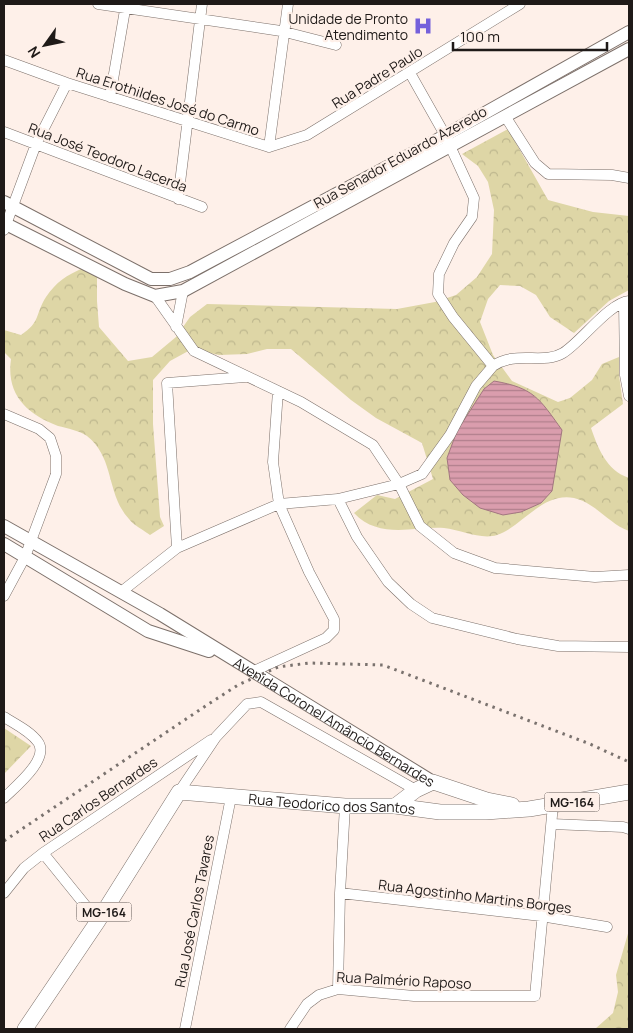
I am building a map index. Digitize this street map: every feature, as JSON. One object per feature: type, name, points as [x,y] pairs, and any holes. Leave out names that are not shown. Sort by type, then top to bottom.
[{"type":"main road","name":"Avenida Coronel Amâncio Bernardes","points":[[433,782],[487,800],[529,808]]},
{"type":"main road","points":[[394,806],[416,790],[433,782]]},
{"type":"main road","points":[[440,812],[450,798],[452,788]]},
{"type":"main road","name":"Rua Teodorico dos Santos","points":[[179,792],[345,806],[394,806],[440,812],[486,812],[529,808]]},
{"type":"main road","name":"MG-164","points":[[27,1029],[179,792]]},
{"type":"main road","name":"MG-164","points":[[529,808],[622,794]]},
{"type":"street","points":[[98,4],[126,6],[284,32],[336,46]]},
{"type":"street","points":[[178,199],[202,4]]},
{"type":"street","points":[[269,147],[288,4]]},
{"type":"street","name":"Rua Padre Paulo","points":[[269,147],[307,135],[520,4]]},
{"type":"street","points":[[110,97],[126,6]]},
{"type":"street","name":"Rua Senador Eduardo Azeredo","points":[[155,296],[183,291],[448,141],[629,32]]},
{"type":"street","name":"Rua Senador Eduardo Azeredo","points":[[9,205],[150,279],[170,279],[190,272],[448,141],[505,116],[629,49]]},
{"type":"street","name":"Rua Erothildes José do Carmo","points":[[4,60],[67,83],[269,147]]},
{"type":"street","points":[[578,61],[585,72]]},
{"type":"street","points":[[410,73],[448,141],[474,198],[472,217],[454,243],[439,274],[438,294],[452,317],[493,366]]},
{"type":"street","points":[[67,83],[36,144],[9,205],[5,226],[125,284],[155,296],[194,351],[301,402],[373,445],[399,484],[420,526],[454,552],[495,568],[595,577],[629,575]]},
{"type":"street","points":[[505,116],[535,162],[548,174],[612,175],[629,178]]},
{"type":"street","name":"Rua José Teodoro Lacerda","points":[[4,132],[202,207]]},
{"type":"street","points":[[176,327],[183,291]]},
{"type":"street","points":[[121,592],[177,548],[279,504],[338,499],[399,484],[422,474],[450,435],[476,386],[493,366],[504,358],[543,357],[562,354],[626,302]]},
{"type":"street","points":[[626,302],[625,375],[629,396]]},
{"type":"street","points":[[177,548],[167,383],[247,377]]},
{"type":"street","points":[[254,671],[326,638],[334,630],[334,619],[309,572],[279,504],[273,462],[278,391]]},
{"type":"street","points":[[4,414],[39,428],[50,438],[56,456],[56,474],[25,557],[4,596]]},
{"type":"street","points":[[338,499],[357,537],[388,582],[411,604],[432,618],[516,639],[558,646],[629,647]]},
{"type":"street","name":"Avenida Coronel Amâncio Bernardes","points":[[4,526],[160,614],[433,782]]},
{"type":"street","name":"Avenida Coronel Amâncio Bernardes","points":[[4,544],[148,631],[226,656]]},
{"type":"street","name":"Avenida Coronel Amâncio Bernardes","points":[[216,737],[247,704],[261,702],[416,790]]},
{"type":"street","points":[[4,716],[30,734],[40,744],[40,755],[34,767],[4,798]]},
{"type":"street","points":[[179,792],[216,737]]},
{"type":"street","name":"Rua Carlos Bernardes","points":[[4,893],[24,868],[43,853],[216,737]]},
{"type":"street","name":"Rua José Carlos Tavares","points":[[186,1029],[231,797]]},
{"type":"street","points":[[540,916],[552,824],[552,805]]},
{"type":"street","points":[[338,989],[340,893],[345,806]]},
{"type":"street","points":[[552,824],[623,827],[629,829]]},
{"type":"street","points":[[43,853],[98,921]]},
{"type":"street","name":"Rua Agostinho Martins Borges","points":[[340,893],[540,916],[607,927]]},
{"type":"street","name":"Rua Palmério Raposo","points":[[290,1029],[307,1004],[319,995],[338,989],[414,996],[535,996],[540,916]]},
{"type":"green space","points":[[508,129],[548,200],[593,212],[629,216],[629,290],[609,301],[574,333],[550,317],[536,295],[520,286],[500,285],[488,299],[480,322],[493,355],[512,381],[558,402],[570,398],[592,380],[602,364],[619,357],[619,375],[623,404],[591,428],[604,458],[614,470],[629,478],[629,531],[615,524],[589,504],[574,498],[563,497],[542,505],[516,525],[497,535],[491,536],[478,536],[444,528],[398,530],[375,526],[364,521],[354,513],[377,495],[395,499],[433,479],[422,443],[376,418],[351,400],[291,349],[267,349],[247,354],[219,355],[192,349],[170,361],[153,380],[153,424],[160,517],[164,526],[150,535],[134,524],[122,509],[117,499],[107,465],[96,445],[84,434],[58,426],[36,415],[28,409],[15,392],[10,371],[11,359],[4,352],[4,330],[21,335],[35,322],[46,297],[54,287],[67,276],[83,268],[97,276],[99,327],[128,361],[152,357],[176,337],[190,317],[207,304],[397,309],[435,302],[456,295],[477,277],[492,254],[494,210],[488,182],[478,166],[462,154]]},
{"type":"green space","points":[[4,728],[31,746],[4,774]]},
{"type":"green space","points":[[629,930],[629,1029],[595,1029],[613,1013],[618,992],[616,975]]},
{"type":"shaded area","points":[[494,381],[518,387],[534,396],[541,402],[562,430],[552,491],[541,503],[521,512],[503,515],[480,508],[463,495],[450,480],[447,458],[457,431],[484,389]]},
{"type":"railway","points":[[4,841],[238,685],[278,667],[309,663],[383,665],[590,744],[629,762]]},
{"type":"place","name":"Unidade de Pronto Atendimento","points":[[423,26]]}]
